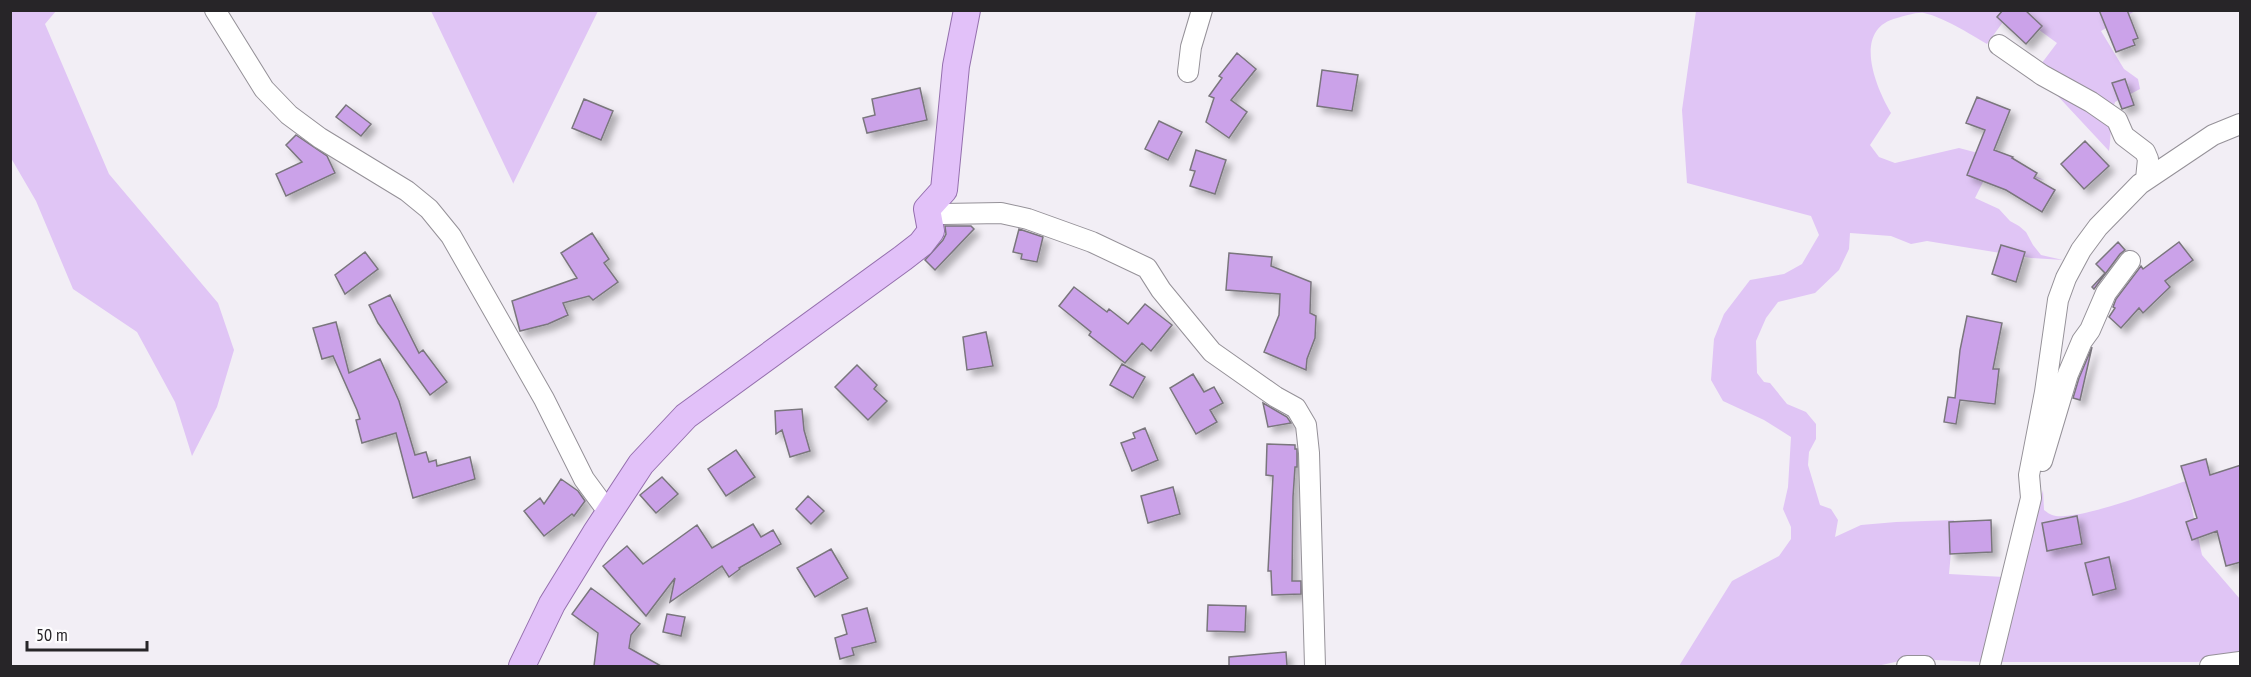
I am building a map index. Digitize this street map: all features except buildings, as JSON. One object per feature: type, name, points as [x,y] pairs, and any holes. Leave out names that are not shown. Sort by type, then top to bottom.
[{"type":"main road","points":[[522,666],[552,604],[641,464],[686,416],[921,244],[931,231],[927,209],[944,190],[952,128],[956,66],[967,10]]},
{"type":"street","points":[[215,10],[264,89],[288,115],[320,138],[407,191],[429,209],[451,236],[544,399],[584,479],[609,513]]},
{"type":"street","points":[[1188,72],[1191,47],[1202,10]]},
{"type":"street","points":[[1999,45],[2042,75],[2091,102],[2117,120],[2124,136],[2145,152],[2148,159],[2146,179]]},
{"type":"street","points":[[2031,498],[2029,475],[2045,392],[2058,300],[2066,278],[2081,250],[2098,227],[2146,179],[2213,135],[2241,124]]},
{"type":"street","points":[[927,209],[943,214],[1001,213],[1028,219],[1082,238],[1147,268],[1161,290],[1212,352],[1276,397],[1296,408],[1306,425],[1309,453],[1316,666]]},
{"type":"street","points":[[1990,666],[2031,498],[2068,374],[2106,294],[2130,261]]},
{"type":"street","points":[[2210,666],[2241,662]]},
{"type":"street","points":[[1907,666],[1925,666]]},
{"type":"shaded area","points":[[10,11],[56,11],[45,24],[109,174],[218,303],[234,350],[217,407],[192,456],[175,402],[137,332],[73,289],[36,201],[11,158]]},
{"type":"shaded area","points":[[431,11],[598,11],[513,184],[513,183]]},
{"type":"shaded area","points":[[1696,11],[2011,11],[1987,44],[1948,22],[1924,13],[1907,15],[1883,24],[1875,34],[1871,46],[1871,60],[1879,88],[1891,113],[1870,145],[1879,157],[1895,163],[1959,148],[1997,158],[2044,180],[1990,168],[1975,198],[1999,209],[2010,221],[2026,232],[2041,255],[2063,260],[2031,258],[1927,241],[1911,244],[1891,236],[1850,233],[1849,249],[1839,270],[1815,293],[1778,302],[1766,318],[1756,341],[1757,373],[1764,382],[1770,383],[1787,404],[1806,412],[1816,424],[1816,439],[1809,452],[1808,465],[1820,505],[1831,509],[1838,520],[1835,537],[1861,525],[1954,520],[1949,574],[2004,577],[1984,662],[1909,659],[1877,666],[1679,666],[1732,581],[1779,556],[1791,539],[1791,527],[1783,509],[1788,487],[1791,437],[1764,420],[1723,401],[1711,380],[1714,339],[1724,314],[1750,280],[1784,274],[1802,264],[1819,235],[1811,216],[1687,183],[1682,110]]},
{"type":"shaded area","points":[[2013,11],[2135,11],[2101,31],[2124,69],[2138,79],[2140,89],[2115,102],[2109,151],[2054,92],[2032,76],[2057,43]]},
{"type":"shaded area","points":[[2186,481],[2202,555],[2240,599],[2240,655],[2198,662],[1998,662],[2043,490],[2044,510],[2052,515],[2063,516],[2097,510]]}]
